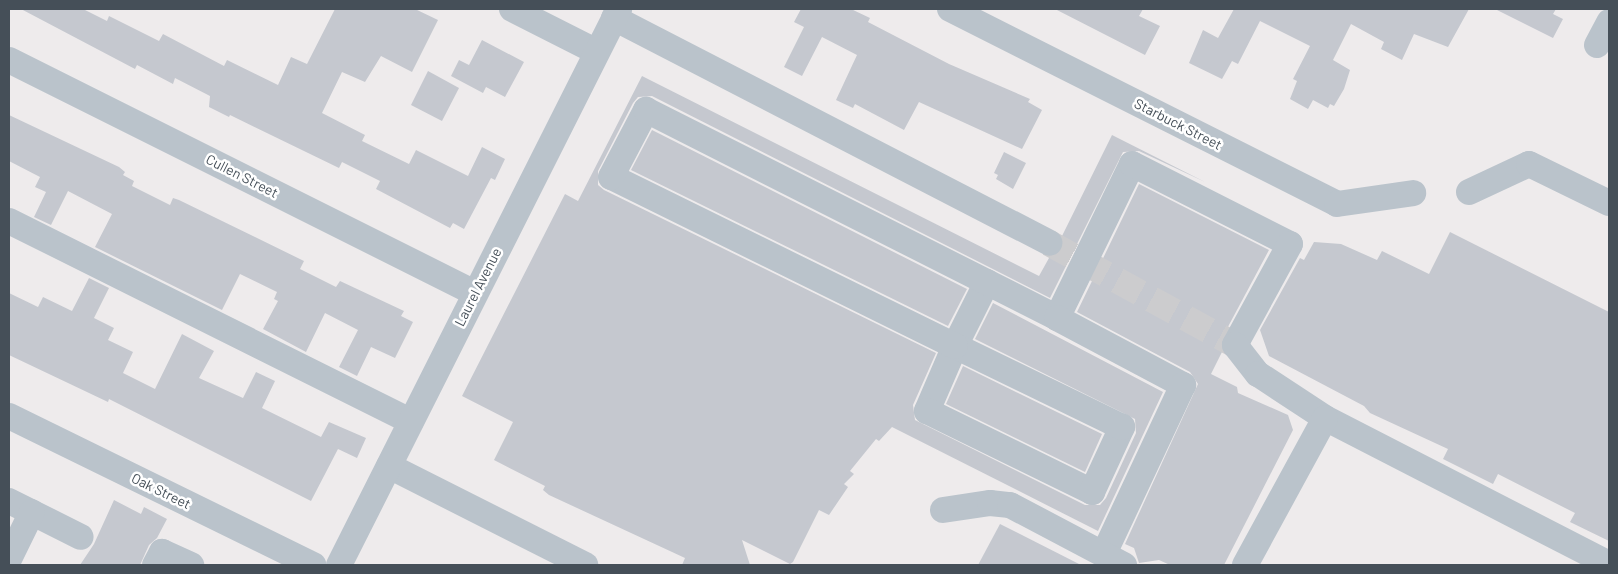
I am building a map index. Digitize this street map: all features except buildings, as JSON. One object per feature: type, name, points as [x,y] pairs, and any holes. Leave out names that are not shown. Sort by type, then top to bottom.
[{"type":"street","points":[[512,9],[597,52]]},
{"type":"street","name":"Starbuck Street","points":[[950,9],[1337,204],[1413,193]]},
{"type":"street","points":[[616,14],[1049,243]]},
{"type":"street","name":"Laurel Avenue","points":[[340,565],[616,14]]},
{"type":"street","points":[[1597,45],[1609,22]]},
{"type":"street","name":"Cullen Street","points":[[9,60],[475,293]]},
{"type":"street","points":[[943,510],[990,503],[1010,505],[1114,560],[1183,384],[987,282],[646,110],[611,177],[955,346],[1122,427],[1092,492],[927,411],[955,346],[987,282]]},
{"type":"street","points":[[1057,318],[1132,164],[1290,244],[1236,344],[1258,374],[1325,418],[1609,564]]},
{"type":"street","points":[[1469,192],[1529,164],[1609,203]]},
{"type":"street","points":[[9,221],[411,421]]},
{"type":"street","name":"Oak Street","points":[[9,416],[313,565]]},
{"type":"street","points":[[1245,565],[1325,418]]},
{"type":"street","points":[[389,466],[585,565]]},
{"type":"street","points":[[9,559],[20,507],[81,537]]},
{"type":"street","points":[[155,565],[162,552],[191,565]]},
{"type":"tunnel","points":[[1049,243],[1235,345]]}]
